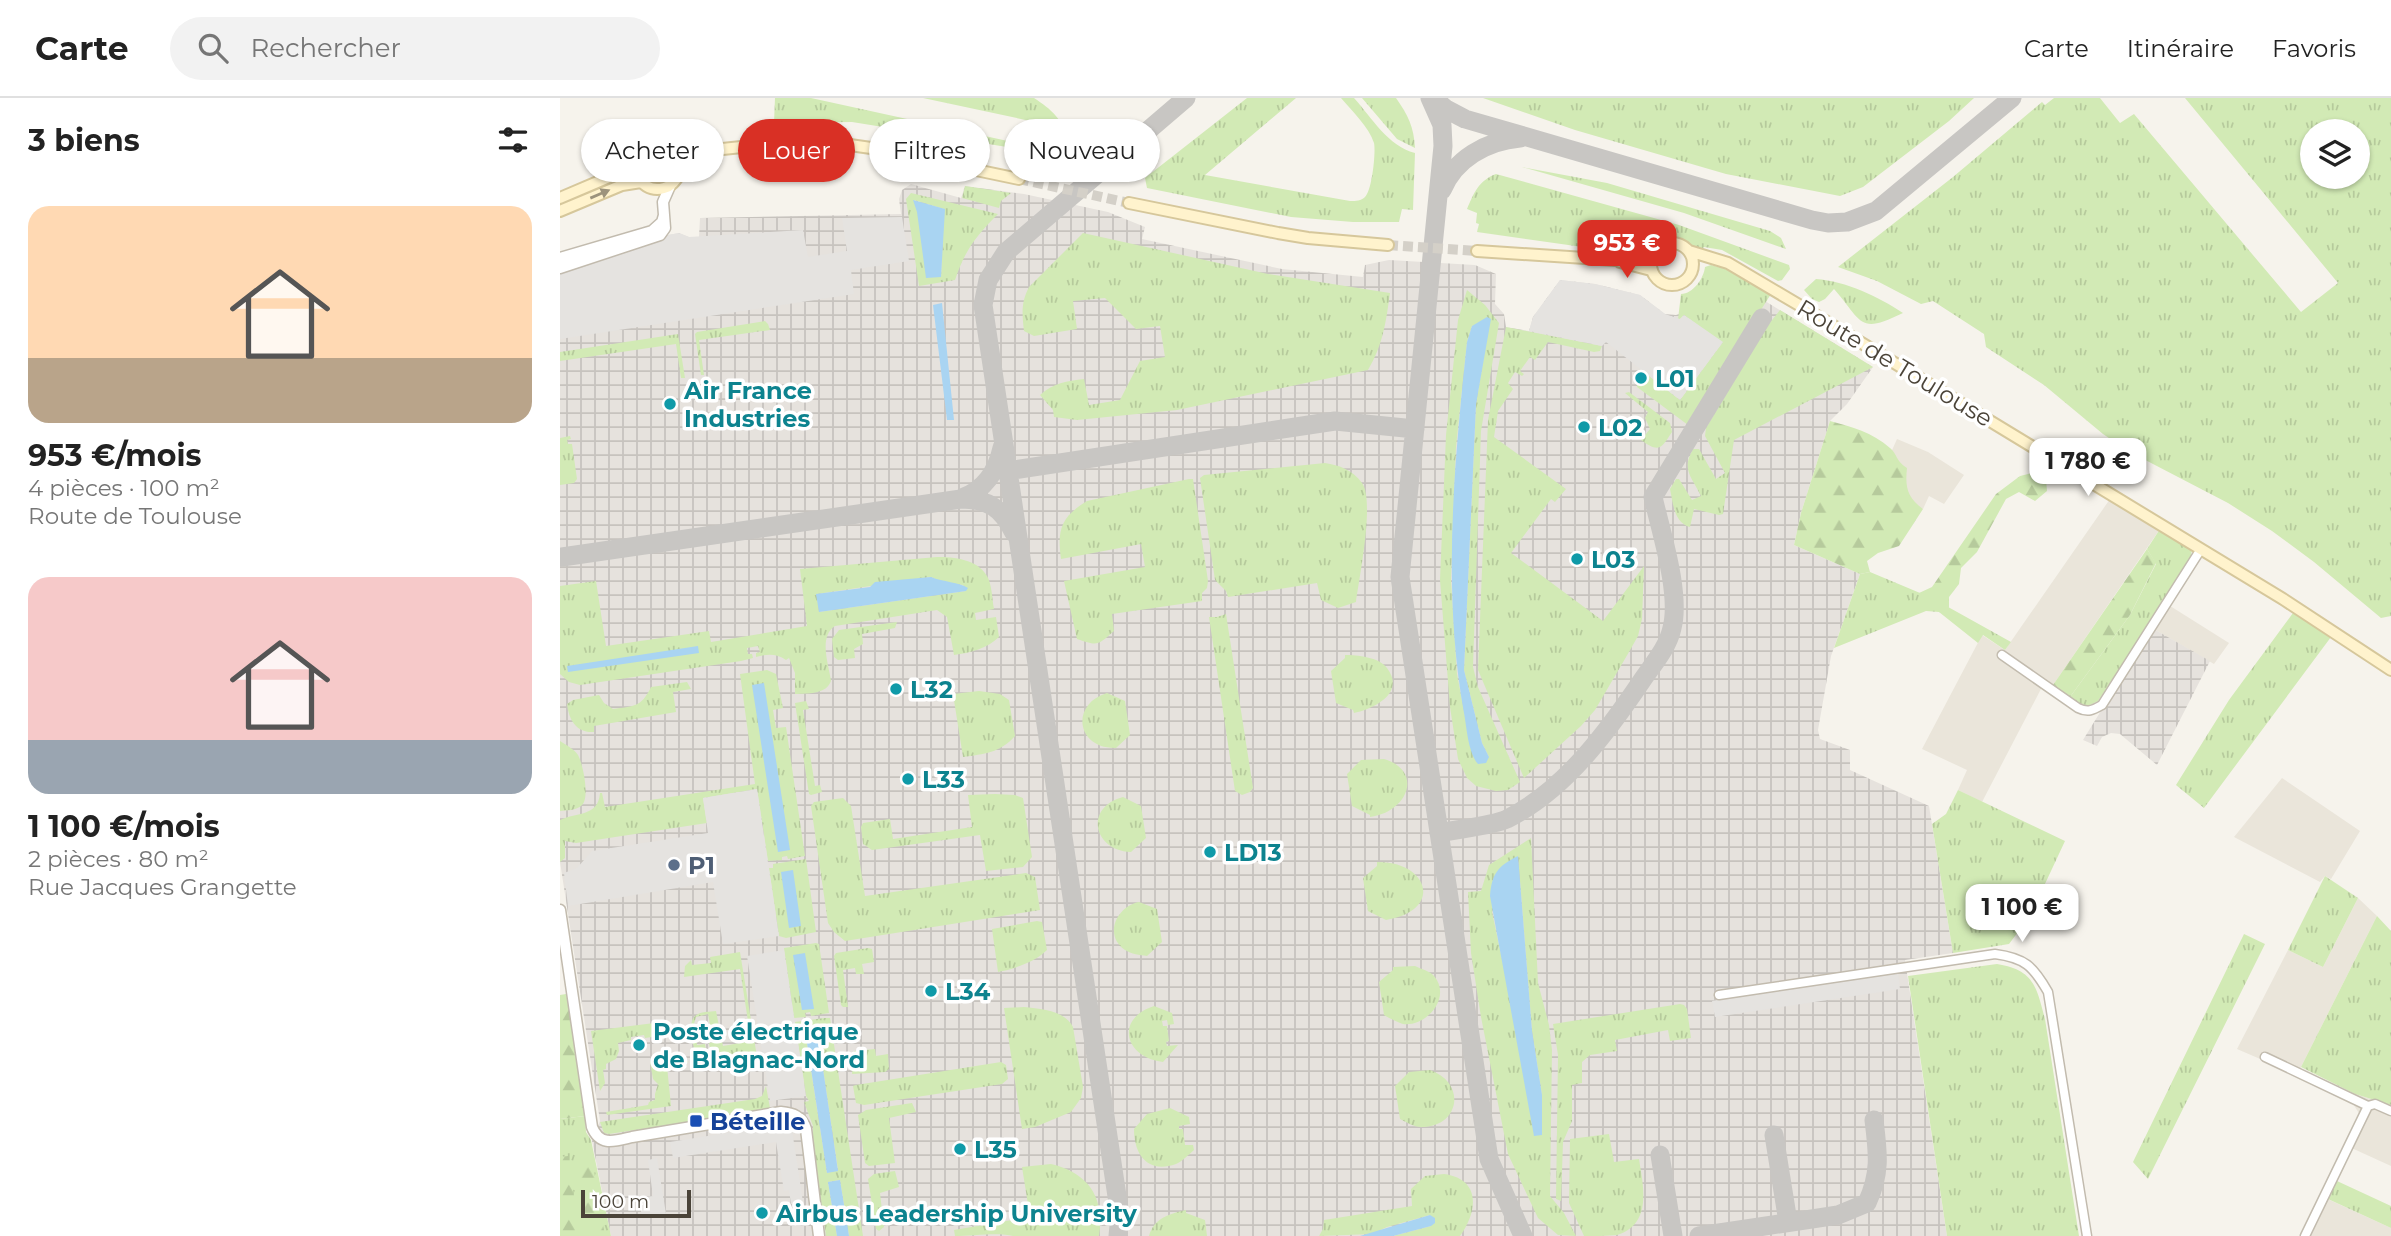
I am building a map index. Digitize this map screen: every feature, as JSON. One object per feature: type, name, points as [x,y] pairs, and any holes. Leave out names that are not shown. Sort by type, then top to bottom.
[{"type":"main road","points":[[724,148],[789,142],[843,144],[1004,176]]},
{"type":"main road","points":[[724,150],[731,147]]},
{"type":"main road","points":[[560,198],[598,182]]},
{"type":"main road","points":[[560,211],[622,184],[641,182],[654,189],[670,186],[674,182]]},
{"type":"main road","points":[[1129,203],[1308,238],[1388,245]]},
{"type":"main road","points":[[1477,251],[1615,260],[1640,258],[1653,254],[1662,245],[1673,243],[1689,251],[1693,270]]},
{"type":"main road","name":"Route de Toulouse","points":[[1689,251],[1718,259],[1799,305],[2283,599],[2391,670]]},
{"type":"main road","points":[[1651,270],[1653,254]]},
{"type":"main road","points":[[1615,260],[1651,270],[1662,284],[1674,286],[1686,281],[1702,262],[1718,259]]},
{"type":"street","points":[[560,268],[653,238],[665,228],[663,202],[670,186]]},
{"type":"street","points":[[654,189],[663,202]]},
{"type":"street","points":[[560,258],[652,231],[662,222],[664,215]]},
{"type":"street","points":[[2002,655],[2078,708],[2093,711],[2102,705],[2201,549]]},
{"type":"street","points":[[560,910],[595,1134],[605,1142],[614,1142],[781,1112],[801,1118],[806,1129],[819,1236]]},
{"type":"street","points":[[1719,995],[1995,954],[2016,957],[2035,970],[2048,992],[2087,1236]]},
{"type":"street","points":[[2265,1057],[2368,1106],[2375,1104],[2391,1111]]},
{"type":"street","points":[[2305,1236],[2368,1106]]},
{"type":"shaded area","points":[[911,184],[961,198],[965,186],[1024,194],[1108,212],[1145,227],[1142,239],[1282,269],[1363,277],[1365,265],[1389,260],[1475,265],[1496,274],[1495,304],[1504,314],[1506,327],[1529,331],[1533,317],[1560,280],[1595,284],[1640,295],[1665,314],[1676,315],[1687,311],[1765,301],[1873,367],[1847,404],[1830,421],[1801,513],[1794,545],[1860,574],[1831,656],[1818,730],[1820,739],[1850,750],[1850,770],[1929,806],[1953,953],[1905,960],[1947,1236],[611,1236],[592,1141],[600,1121],[560,862],[560,271],[620,250],[656,242],[668,235],[679,233],[699,237],[700,218],[901,214],[899,199],[902,190]]},
{"type":"shaded area","points":[[902,217],[909,261],[851,270],[854,294],[560,339],[560,271],[679,233],[689,237],[803,230],[808,257],[847,251],[842,218]]},
{"type":"shaded area","points":[[1560,280],[1595,284],[1640,295],[1665,314],[1680,319],[1684,315],[1723,342],[1680,400],[1606,342],[1602,346],[1529,331],[1533,317]]},
{"type":"shaded area","points":[[1897,439],[1928,452],[1964,475],[1944,504],[1929,496],[1923,509],[1907,502],[1889,457]]},
{"type":"shaded area","points":[[2110,499],[2160,529],[2049,691],[2042,687],[1982,802],[1958,790],[1967,770],[1922,749],[1982,635],[2005,650]]},
{"type":"shaded area","points":[[2167,604],[2229,643],[2214,664],[2152,628]]},
{"type":"shaded area","points":[[2152,628],[2210,661],[2157,765],[2120,734],[2111,733],[2102,737],[2097,746],[2083,740]]},
{"type":"shaded area","points":[[2282,778],[2360,831],[2331,879],[2325,876],[2320,882],[2234,837]]},
{"type":"shaded area","name":"P1","points":[[757,789],[779,936],[723,944],[713,882],[568,906],[564,873],[577,868],[592,851],[708,833],[703,798]]},
{"type":"shaded area","points":[[2358,898],[2377,916],[2297,1075],[2237,1049],[2288,950],[2323,967]]},
{"type":"shaded area","points":[[784,950],[806,1096],[770,1101],[747,956]]},
{"type":"shaded area","points":[[1897,966],[1900,989],[1715,1017],[1712,1001],[1718,1000],[1717,993]]},
{"type":"shaded area","points":[[2355,1094],[2391,1105],[2391,1166],[2345,1145],[2360,1115],[2352,1102]]},
{"type":"shaded area","points":[[782,1124],[792,1130],[803,1202],[791,1204],[789,1190],[784,1191],[776,1142],[673,1158],[670,1142]]},
{"type":"shaded area","points":[[657,1158],[666,1214],[642,1218],[639,1198],[653,1196],[648,1160]]},
{"type":"shaded area","points":[[2321,1196],[2391,1228],[2391,1236],[2302,1236]]},
{"type":"green space","points":[[775,98],[811,98],[907,119],[869,119],[869,125],[855,122],[855,119],[774,119]]},
{"type":"green space","points":[[923,98],[1034,98],[1058,119],[1021,119]]},
{"type":"green space","points":[[1247,98],[1296,98],[1205,175],[1350,201],[1362,199],[1370,187],[1374,143],[1360,119],[1341,98],[1354,98],[1389,138],[1415,153],[1413,210],[1402,209],[1399,222],[1353,222],[1291,217],[1147,188],[1146,182],[1160,182],[1160,166]]},
{"type":"green space","points":[[1362,98],[1396,98],[1410,122],[1415,148],[1397,139]]},
{"type":"green space","points":[[1483,98],[1974,98],[1949,121],[1863,187],[1840,196],[1726,174],[1575,130]]},
{"type":"green space","points":[[2054,98],[2100,98],[2120,123],[2134,114],[2301,312],[2338,283],[2185,98],[2391,98],[2391,616],[2381,618],[2314,562],[2228,503],[2128,451],[2103,434],[2044,385],[1986,347],[1984,334],[1933,301],[1921,304],[1877,281],[1838,267],[1953,177],[2042,102],[2045,105]]},
{"type":"green space","points":[[990,137],[1004,140],[1004,147],[990,144]]},
{"type":"green space","points":[[1522,167],[1607,183],[1770,231],[1781,238],[1786,249],[1684,213]]},
{"type":"green space","points":[[1496,174],[1679,225],[1789,265],[1790,269],[1782,280],[1778,281],[1722,250],[1704,247],[1699,252],[1675,238],[1653,242],[1645,249],[1625,253],[1477,232],[1477,213],[1467,209],[1481,184]]},
{"type":"green space","points":[[965,186],[1011,193],[1001,201],[999,208],[962,198]]},
{"type":"green space","points":[[911,193],[998,214],[972,244],[955,280],[919,286],[906,199]],"holes":[[[914,200],[944,209],[941,277]]]},
{"type":"green space","points":[[1083,233],[1268,274],[1390,293],[1377,351],[1368,370],[1177,410],[1077,420],[1054,417],[1053,410],[1040,395],[1055,385],[1084,379],[1089,405],[1120,400],[1140,361],[1165,357],[1160,326],[1136,329],[1105,298],[1073,301],[1077,329],[1034,336],[1024,331],[1023,308],[1029,287]]},
{"type":"green space","points":[[1711,265],[1729,270],[1771,294],[1688,425],[1637,387],[1637,380],[1643,384],[1649,376],[1680,400],[1722,343],[1684,315],[1678,319],[1681,294],[1694,288],[1705,267]]},
{"type":"green space","points":[[1816,279],[1862,291],[1903,313],[1877,323],[1862,322],[1834,289],[1819,302],[1812,299],[1804,290]]},
{"type":"green space","points":[[1467,290],[1485,305],[1499,323],[1481,431],[1473,667],[1478,687],[1520,782],[1508,790],[1496,791],[1476,786],[1467,778],[1458,759],[1450,707],[1440,580],[1446,435],[1458,320]],"holes":[[[1490,319],[1476,404],[1464,670],[1482,743],[1489,757],[1469,737],[1457,674],[1451,580],[1456,447],[1467,342],[1472,326]]]},
{"type":"green space","points":[[1780,310],[1873,367],[1734,440],[1723,514],[1694,509],[1690,527],[1685,525],[1677,517],[1670,489],[1676,479],[1679,479],[1692,500],[1701,496],[1688,468],[1693,449],[1699,449],[1716,479],[1725,473],[1705,436],[1706,428],[1765,329]]},
{"type":"green space","points":[[765,321],[770,330],[699,340],[704,375],[701,375],[695,334],[697,332]]},
{"type":"green space","points":[[1506,327],[1602,346],[1600,351],[1594,352],[1548,342],[1535,360],[1530,357],[1520,371],[1524,374],[1522,376],[1515,372],[1508,383],[1513,389],[1498,411],[1494,437],[1566,489],[1555,502],[1551,499],[1511,553],[1603,621],[1644,566],[1642,619],[1638,636],[1629,652],[1595,710],[1524,778],[1478,670],[1488,420]]},
{"type":"green space","points":[[678,334],[685,378],[681,378],[676,344],[560,361],[560,352]]},
{"type":"green space","points":[[1629,392],[1670,423],[1672,432],[1659,447],[1652,447],[1641,440],[1650,429],[1645,418],[1648,412],[1625,393]]},
{"type":"green space","points":[[1830,421],[1869,434],[1890,448],[1907,468],[1908,491],[1923,509],[1899,546],[1878,553],[1867,561],[1870,572],[1860,574],[1794,545],[1801,513]]},
{"type":"green space","points":[[570,436],[571,439],[567,440],[568,444],[572,444],[577,479],[574,483],[560,485],[560,438]]},
{"type":"green space","points":[[1325,463],[1350,471],[1362,483],[1366,492],[1367,522],[1356,602],[1338,608],[1321,600],[1317,583],[1228,597],[1215,580],[1200,478],[1204,475]]},
{"type":"green space","points":[[2052,468],[2069,478],[2046,479],[2047,491],[2035,501],[2019,492],[2006,499],[1977,552],[1961,568],[1959,584],[1949,597],[1949,608],[1919,593],[1932,587],[1996,494],[2020,476]]},
{"type":"green space","points":[[1193,479],[1208,581],[1207,588],[1202,593],[1202,601],[1112,614],[1114,631],[1104,640],[1093,644],[1077,639],[1064,581],[1145,567],[1141,544],[1061,559],[1060,540],[1066,518],[1087,501]]},
{"type":"green space","points":[[2160,529],[2192,549],[2190,563],[2098,701],[2088,706],[2076,702],[2070,697],[2130,615],[2156,564],[2147,549]]},
{"type":"green space","points":[[2147,549],[2156,563],[2130,615],[2070,697],[2053,685]]},
{"type":"green space","points":[[937,557],[965,560],[983,570],[989,579],[994,609],[975,613],[976,620],[996,617],[999,637],[978,649],[954,655],[947,617],[937,610],[835,626],[827,637],[826,644],[831,681],[822,691],[808,693],[795,694],[795,673],[789,658],[786,660],[771,655],[756,657],[756,653],[760,652],[758,646],[747,648],[748,654],[752,654],[753,658],[741,661],[580,685],[569,682],[560,674],[560,586],[596,581],[606,646],[709,631],[711,642],[807,626],[800,569]],"holes":[[[931,577],[944,583],[963,585],[966,591],[819,612],[817,594]]]},
{"type":"green space","points":[[1870,572],[1932,598],[2011,642],[2005,650],[1983,635],[1978,643],[1939,612],[1926,611],[1834,648],[1860,574]]},
{"type":"green space","points":[[2293,613],[2331,637],[2204,808],[2176,785],[2229,700]]},
{"type":"green space","points":[[1226,614],[1253,788],[1242,795],[1235,791],[1209,617]]},
{"type":"green space","points":[[897,622],[895,628],[862,634],[863,644],[854,649],[855,658],[838,660],[834,657],[832,639],[839,630]]},
{"type":"green space","points":[[1345,655],[1373,659],[1387,668],[1393,685],[1378,704],[1354,713],[1353,710],[1336,703],[1331,671]]},
{"type":"green space","points":[[767,670],[776,674],[783,708],[773,710],[776,728],[786,727],[805,856],[788,859],[787,856],[782,857],[782,860],[768,861],[757,789],[703,798],[707,823],[576,843],[565,841],[565,858],[560,862],[560,820],[591,810],[600,793],[605,807],[755,784],[740,674]]},
{"type":"green space","points":[[687,682],[691,689],[673,692],[676,712],[594,726],[594,732],[578,728],[568,710],[567,704],[573,700],[599,695],[604,703],[613,709],[631,706],[644,699],[651,687]]},
{"type":"green space","points":[[979,691],[1000,694],[1009,700],[1015,736],[985,754],[963,757],[953,694]]},
{"type":"green space","points":[[1107,693],[1125,701],[1130,735],[1116,748],[1093,741],[1086,734],[1083,725],[1087,706]]},
{"type":"green space","points":[[806,701],[809,709],[803,710],[815,786],[820,785],[822,792],[811,795],[795,703]]},
{"type":"green space","points":[[560,741],[578,755],[586,788],[580,807],[560,811]]},
{"type":"green space","points":[[1384,759],[1404,772],[1406,791],[1394,808],[1370,817],[1352,806],[1347,774],[1361,760]]},
{"type":"green space","points":[[1958,790],[2065,841],[2030,916],[2009,944],[1953,953],[1932,824],[1946,814]]},
{"type":"green space","points":[[995,794],[1023,798],[1032,857],[1023,867],[986,871],[980,835],[872,850],[863,844],[863,823],[890,819],[893,839],[972,827],[968,795]]},
{"type":"green space","points":[[1123,797],[1141,806],[1146,838],[1131,852],[1118,850],[1108,844],[1101,837],[1098,828],[1102,810]]},
{"type":"green space","points":[[843,798],[851,806],[865,896],[1026,873],[1035,877],[1040,910],[845,941],[828,923],[811,806],[814,802]]},
{"type":"green space","points":[[1531,838],[1538,983],[1549,1025],[1552,1050],[1550,1196],[1564,1213],[1576,1236],[1558,1235],[1538,1218],[1508,1154],[1471,953],[1468,892],[1481,891],[1489,865]],"holes":[[[1518,856],[1532,1031],[1542,1095],[1505,973],[1492,912]]]},
{"type":"green space","points":[[806,859],[816,932],[786,938],[779,936],[769,868],[773,868],[773,864]]},
{"type":"green space","points":[[1377,862],[1408,869],[1418,878],[1423,887],[1422,897],[1416,907],[1404,915],[1386,920],[1368,911],[1363,878],[1377,866]]},
{"type":"green space","points":[[2325,876],[2358,898],[2323,967],[2288,950]]},
{"type":"green space","points":[[1139,902],[1157,909],[1162,942],[1147,956],[1125,950],[1115,937],[1115,922],[1119,915],[1124,909]]},
{"type":"green space","points":[[2377,916],[2391,931],[2391,1105],[2355,1094],[2301,1067]]},
{"type":"green space","points":[[1042,922],[1047,950],[1024,964],[998,972],[992,929]]},
{"type":"green space","points":[[2244,934],[2265,944],[2148,1179],[2133,1162]]},
{"type":"green space","points":[[819,944],[829,1013],[811,1016],[810,1012],[805,1013],[806,1017],[794,1018],[784,948]]},
{"type":"green space","points":[[872,949],[874,962],[862,964],[864,974],[856,974],[855,968],[843,970],[848,1007],[843,1007],[834,956],[836,953]]},
{"type":"green space","points":[[740,952],[757,1057],[713,1064],[709,1043],[713,1042],[708,1014],[696,1017],[694,1024],[697,1045],[705,1044],[708,1065],[699,1059],[692,1040],[692,1020],[697,1014],[716,1011],[723,1046],[751,1041],[740,969],[684,977],[685,966],[691,960],[692,965],[711,963],[710,957]]},
{"type":"green space","points":[[1997,964],[2019,970],[2026,975],[2039,997],[2045,1019],[2079,1236],[1947,1236],[1908,976]]},
{"type":"green space","points":[[1415,966],[1434,976],[1440,993],[1428,1016],[1412,1024],[1403,1024],[1384,1015],[1379,982],[1393,967]]},
{"type":"green space","points":[[566,994],[585,1116],[560,1119],[560,995]]},
{"type":"green space","points":[[1680,1004],[1687,1009],[1691,1038],[1670,1041],[1668,1030],[1615,1040],[1617,1051],[1590,1055],[1582,1062],[1582,1083],[1572,1085],[1572,1121],[1563,1142],[1561,1201],[1556,1199],[1558,1055],[1553,1024]]},
{"type":"green space","points":[[1154,1006],[1172,1013],[1174,1024],[1168,1025],[1167,1020],[1162,1021],[1163,1026],[1167,1026],[1167,1046],[1178,1045],[1163,1062],[1140,1053],[1129,1037],[1133,1020],[1141,1012]]},
{"type":"green space","points":[[1024,1007],[1052,1011],[1069,1021],[1073,1027],[1083,1087],[1081,1098],[1071,1112],[1035,1127],[1022,1129],[1004,1008]]},
{"type":"green space","points":[[830,1018],[863,1236],[849,1236],[840,1180],[828,1182],[837,1236],[826,1236],[813,1147],[813,1126],[804,1102],[809,1101],[795,1022]],"holes":[[[817,1029],[838,1170],[827,1173],[805,1031]]]},
{"type":"green space","points":[[662,1022],[654,1030],[652,1037],[631,1037],[631,1040],[618,1043],[616,1059],[606,1064],[606,1069],[603,1070],[605,1083],[600,1091],[591,1031]]},
{"type":"green space","points":[[875,1049],[876,1056],[888,1054],[889,1069],[885,1072],[852,1074],[854,1051]]},
{"type":"green space","points":[[677,1058],[689,1062],[667,1066],[671,1106],[607,1115],[606,1112],[648,1105],[655,1100],[658,1084],[653,1079],[650,1062]]},
{"type":"green space","points":[[1001,1062],[1006,1065],[1008,1079],[1002,1084],[864,1105],[856,1103],[853,1086],[856,1085]]},
{"type":"green space","points":[[1430,1070],[1450,1084],[1454,1103],[1444,1120],[1434,1125],[1416,1126],[1400,1119],[1395,1086],[1409,1072]]},
{"type":"green space","points":[[766,1086],[770,1108],[766,1110],[609,1134],[604,1133],[600,1122],[755,1099],[762,1096]]},
{"type":"green space","points":[[912,1103],[916,1112],[889,1118],[895,1163],[869,1166],[865,1163],[858,1115],[866,1110]]},
{"type":"green space","points":[[1170,1108],[1189,1117],[1190,1124],[1179,1126],[1179,1129],[1183,1129],[1185,1145],[1193,1145],[1194,1150],[1176,1164],[1150,1164],[1140,1154],[1134,1129],[1147,1114]]},
{"type":"green space","points":[[585,1116],[586,1132],[591,1140],[611,1236],[560,1236],[560,1119]]},
{"type":"green space","points":[[1609,1134],[1614,1162],[1639,1159],[1643,1192],[1641,1213],[1628,1230],[1617,1235],[1584,1236],[1569,1203],[1570,1139]]},
{"type":"green space","points":[[591,1153],[605,1236],[590,1236],[576,1155]]},
{"type":"green space","points":[[568,1156],[580,1236],[560,1236],[560,1157]]},
{"type":"green space","points":[[1051,1164],[1075,1174],[1092,1189],[1099,1210],[1099,1236],[955,1236],[954,1230],[1030,1217],[1022,1167]]},
{"type":"green space","points":[[895,1171],[899,1187],[880,1193],[884,1227],[879,1231],[876,1229],[868,1179],[874,1174]]},
{"type":"green space","points":[[1444,1174],[1465,1182],[1473,1198],[1470,1216],[1460,1236],[1393,1236],[1431,1226],[1430,1215],[1372,1234],[1319,1236],[1324,1220],[1412,1206],[1411,1189],[1425,1176]]},
{"type":"green space","points":[[2337,1181],[2391,1206],[2391,1228],[2328,1199]]},
{"type":"green space","points":[[1186,1210],[1186,1213],[1205,1220],[1207,1236],[1149,1236],[1158,1221]]},
{"type":"water","points":[[913,200],[945,209],[941,277],[926,278]]},
{"type":"water","points":[[942,303],[954,420],[947,420],[933,305]]},
{"type":"water","points":[[1487,317],[1491,319],[1476,404],[1464,670],[1482,743],[1489,757],[1486,763],[1478,764],[1468,740],[1457,667],[1453,621],[1452,528],[1467,342],[1472,326]]},
{"type":"water","points":[[931,577],[968,588],[966,591],[819,612],[816,594],[870,587],[875,582]]},
{"type":"water","points":[[698,646],[699,653],[568,672],[567,666]]},
{"type":"water","points":[[764,683],[790,850],[778,852],[752,685]]},
{"type":"water","points":[[1518,856],[1532,1031],[1542,1095],[1542,1135],[1534,1136],[1490,896],[1492,881],[1497,871]]},
{"type":"water","points":[[793,870],[801,926],[789,928],[781,872]]},
{"type":"water","points":[[805,953],[814,1009],[802,1010],[793,955]]},
{"type":"water","points":[[817,1028],[838,1171],[827,1173],[805,1030]]},
{"type":"water","points":[[840,1180],[849,1236],[837,1236],[828,1182]]},
{"type":"water","points":[[1430,1215],[1435,1218],[1435,1223],[1431,1226],[1393,1236],[1360,1236]]},
{"type":"taxiway","points":[[1118,1236],[1120,1216],[983,305],[988,280],[1006,252],[1186,98]]},
{"type":"taxiway","points":[[1430,98],[1442,125],[1443,146],[1400,577],[1489,1159],[1523,1236]]},
{"type":"taxiway","points":[[1433,98],[1465,119],[1828,223],[1847,222],[1876,211],[2012,98]]},
{"type":"taxiway","points":[[1442,190],[1455,169],[1473,153],[1495,143],[1520,138]]},
{"type":"taxiway","points":[[1439,833],[1507,819],[1548,792],[1600,739],[1660,655],[1672,628],[1674,598],[1669,563],[1653,497],[1762,318]]},
{"type":"taxiway","points":[[1007,471],[1335,421],[1415,429]]},
{"type":"taxiway","points":[[962,498],[977,490],[988,479],[1002,448]]},
{"type":"taxiway","points":[[562,557],[961,499],[979,501],[993,507],[1004,517],[1014,533]]},
{"type":"taxiway","points":[[1699,1236],[1838,1215],[1867,1203],[1875,1182],[1877,1163],[1874,1120]]},
{"type":"taxiway","points":[[1774,1135],[1788,1222]]},
{"type":"taxiway","points":[[1660,1155],[1673,1236]]},
{"type":"tunnel","points":[[1033,182],[1129,203]]},
{"type":"tunnel","points":[[1388,245],[1477,251]]},
{"type":"place","name":"L01","points":[[1641,378]]},
{"type":"place","name":"Air France Industries","points":[[670,404]]},
{"type":"place","name":"L02","points":[[1584,427]]},
{"type":"place","name":"L03","points":[[1577,559]]},
{"type":"place","name":"L32","points":[[896,689]]},
{"type":"place","name":"L33","points":[[908,779]]},
{"type":"place","name":"LD13","points":[[1210,852]]},
{"type":"place","name":"P1","points":[[674,865]]},
{"type":"place","name":"L34","points":[[931,991]]},
{"type":"place","name":"Poste électrique de Blagnac-Nord","points":[[639,1045]]},
{"type":"place","name":"Béteille","points":[[696,1121]]},
{"type":"place","name":"L35","points":[[960,1149]]},
{"type":"place","name":"Airbus Leadership University","points":[[762,1213]]}]
